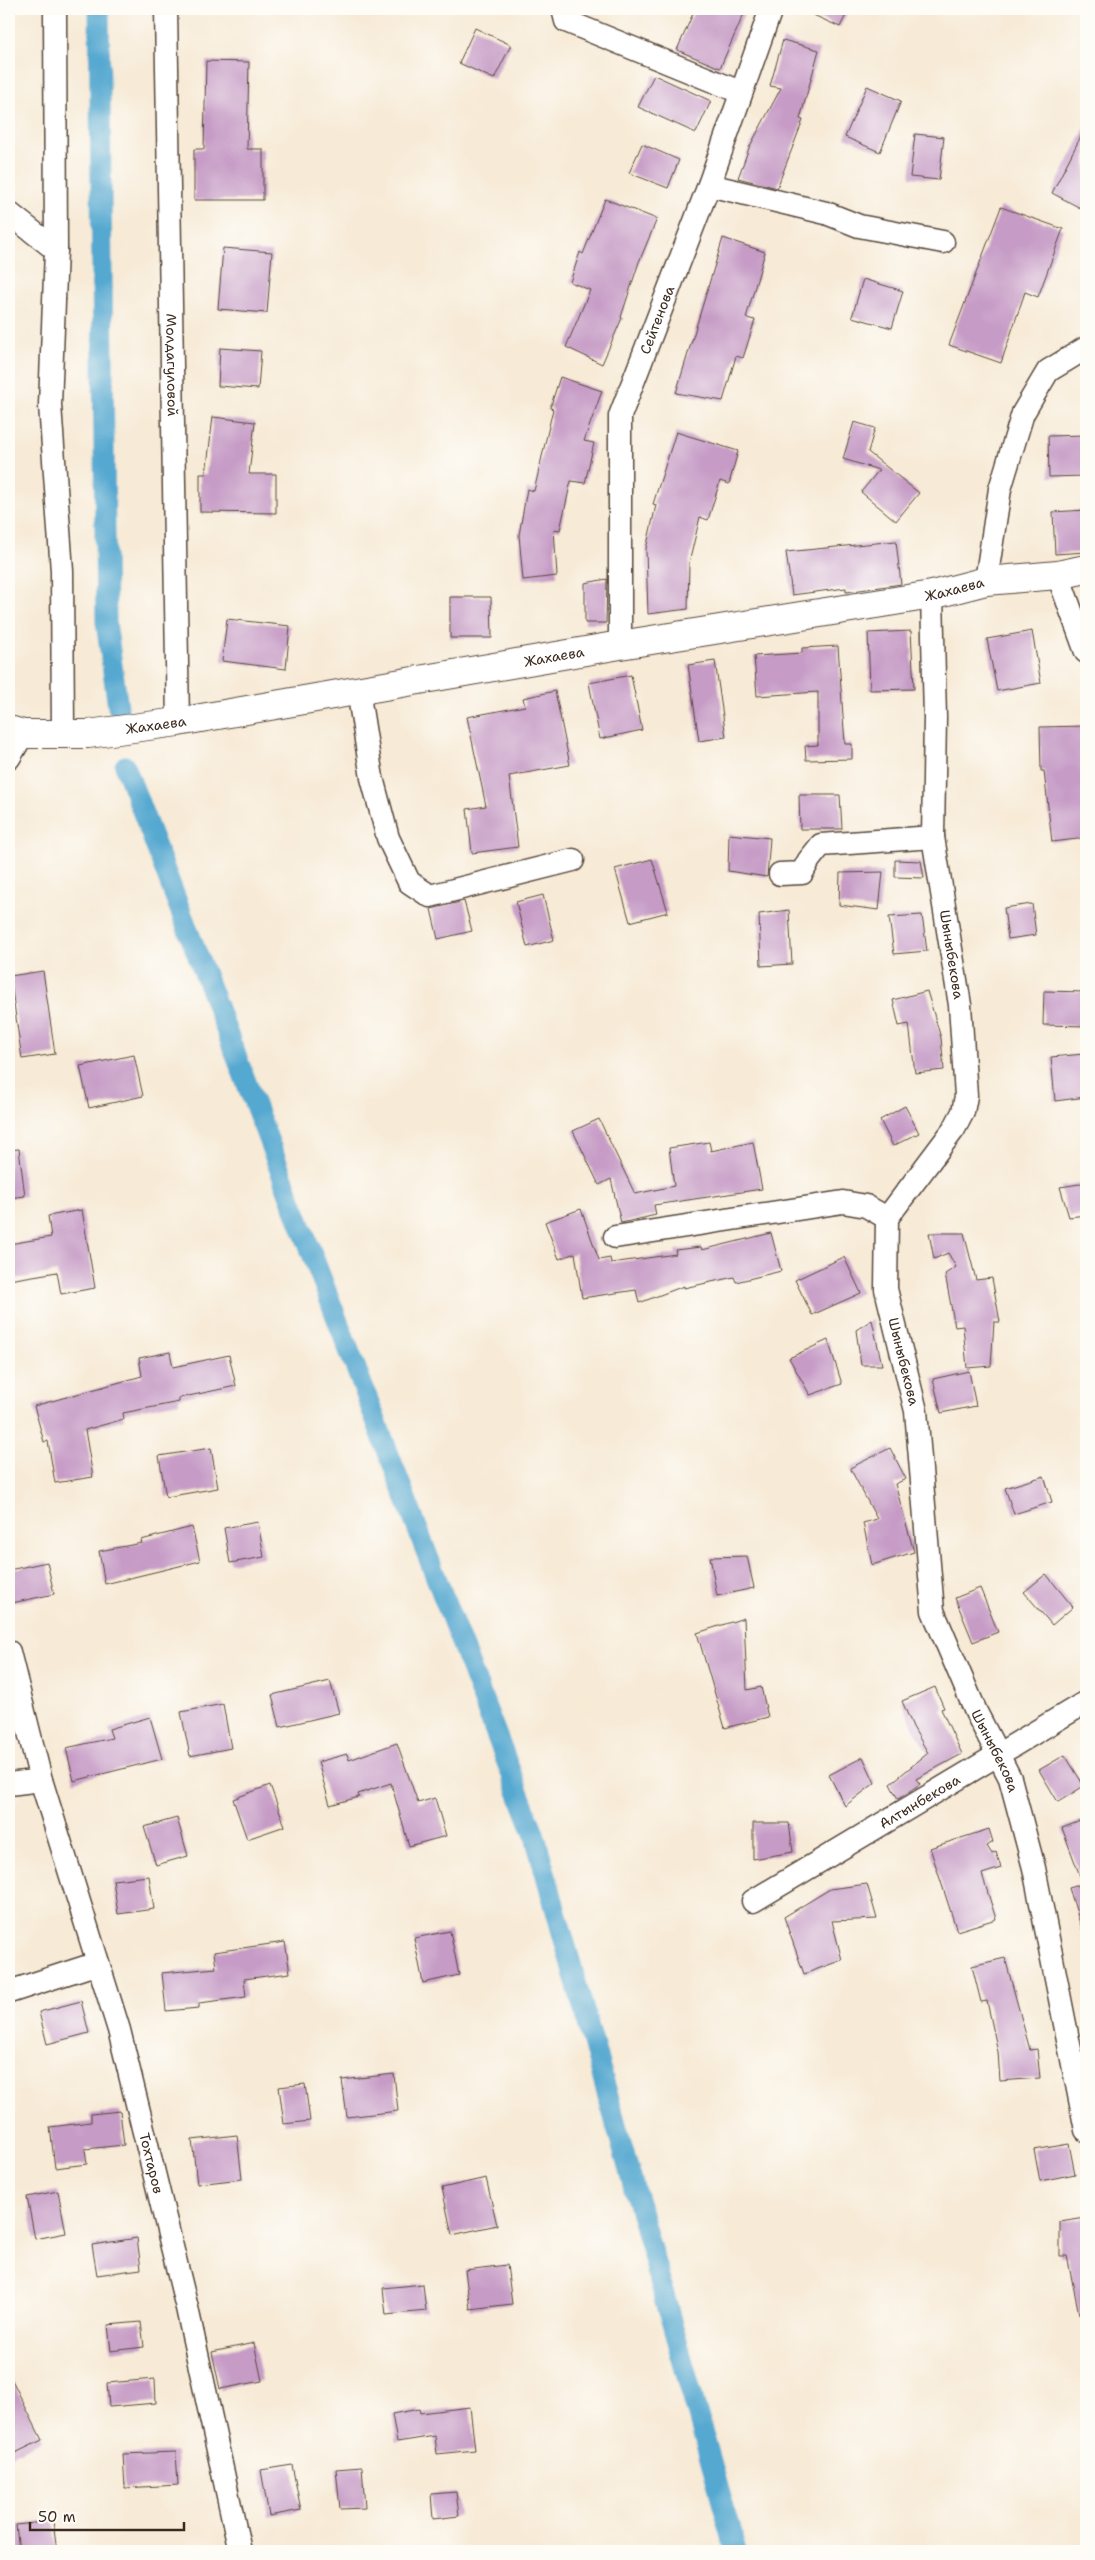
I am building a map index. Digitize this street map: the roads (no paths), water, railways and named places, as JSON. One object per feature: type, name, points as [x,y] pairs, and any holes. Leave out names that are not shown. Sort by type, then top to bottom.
[{"type":"street","points":[[55,9],[56,250],[50,405],[75,734]]},
{"type":"street","name":"Молдагуловой","points":[[166,9],[173,722]]},
{"type":"street","points":[[563,9],[566,21],[740,92]]},
{"type":"street","name":"Сейтенова","points":[[620,645],[620,416],[709,185],[740,92],[771,9]]},
{"type":"street","points":[[709,185],[826,214],[859,226],[943,242]]},
{"type":"street","points":[[9,213],[56,250]]},
{"type":"street","points":[[986,581],[1000,489],[1023,413],[1048,371],[1086,348]]},
{"type":"street","name":"Жахаева","points":[[16,732],[75,734],[173,722],[620,645],[932,595],[986,581],[1058,575],[1086,569]]},
{"type":"street","points":[[1058,575],[1086,652]]},
{"type":"street","name":"Шыныбекова","points":[[932,595],[935,718],[933,837],[960,1005],[966,1096],[963,1112],[954,1129],[887,1218],[886,1289],[916,1411],[933,1611],[976,1712],[1010,1778],[1034,1868],[1086,2130]]},
{"type":"street","points":[[358,690],[372,778],[388,838],[409,882],[430,896],[573,860]]},
{"type":"street","points":[[9,758],[16,732]]},
{"type":"street","points":[[780,874],[802,873],[809,860],[821,845],[933,837]]},
{"type":"street","points":[[615,1237],[843,1202],[866,1206],[887,1218]]},
{"type":"street","name":"Тохтаров","points":[[9,1652],[41,1780],[119,2030],[173,2253],[240,2551]]},
{"type":"street","name":"Алтынбекова","points":[[753,1901],[1086,1702]]},
{"type":"street","points":[[9,1784],[41,1780]]},
{"type":"street","points":[[9,1992],[98,1963]]},
{"type":"waterway","points":[[99,9],[106,622],[118,707]]},
{"type":"waterway","points":[[125,766],[534,1833],[736,2551]]}]
